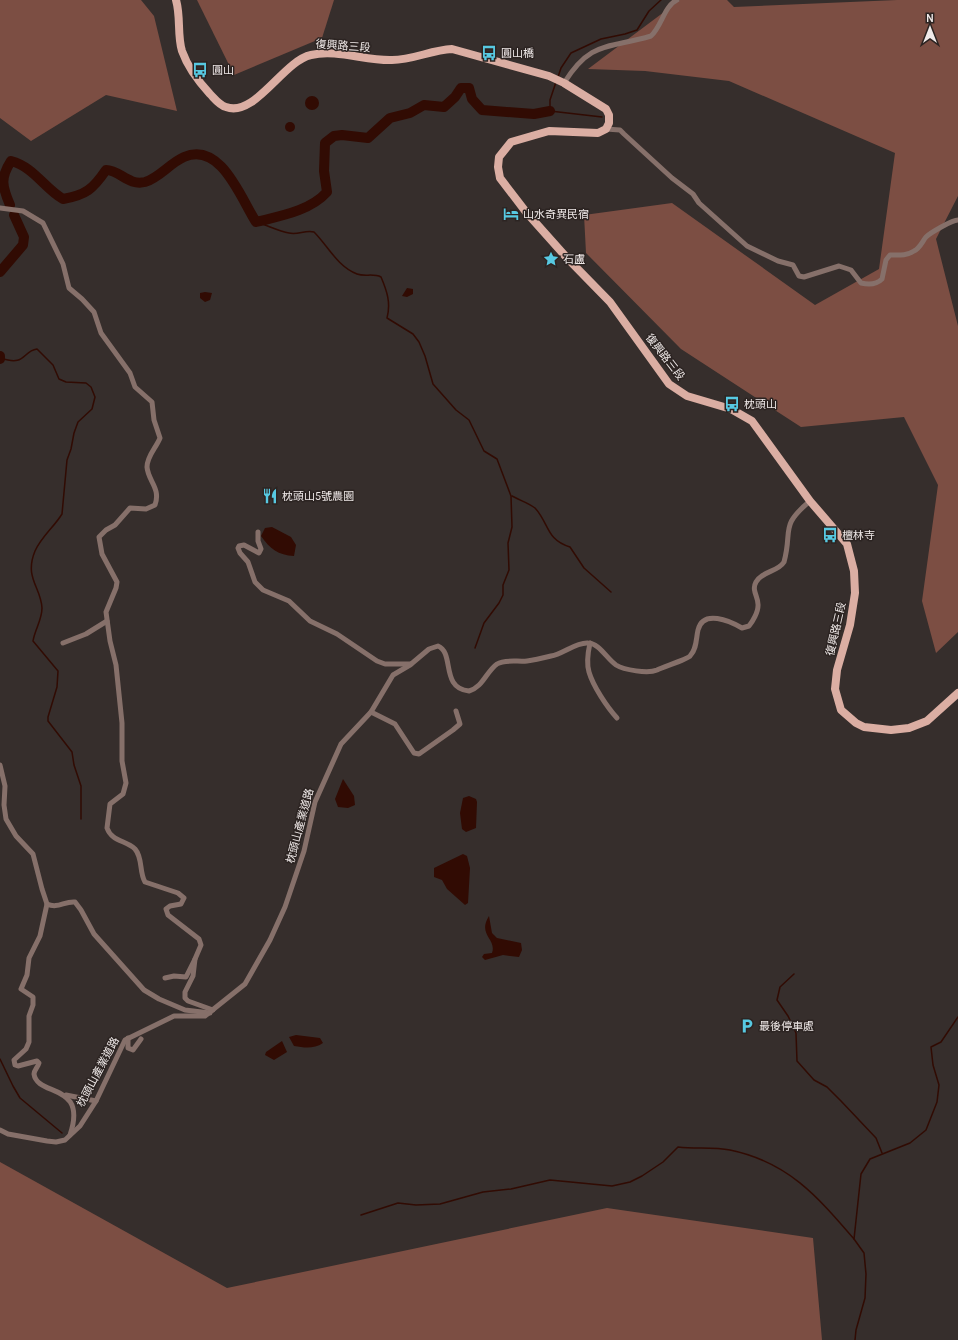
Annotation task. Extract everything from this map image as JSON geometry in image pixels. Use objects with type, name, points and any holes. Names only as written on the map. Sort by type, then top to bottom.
[{"type":"main road","name":"復興路三段","points":[[176,0],[180,13],[182,50],[188,65],[198,81],[220,104],[227,108],[244,106],[256,99],[300,59],[311,55],[328,54],[393,60],[438,50],[452,49],[549,76],[562,82]]},
{"type":"main road","points":[[562,82],[606,108],[610,114],[609,123],[606,129]]},
{"type":"main road","name":"復興路三段","points":[[606,129],[598,132],[549,131],[511,142],[499,157],[498,167],[500,178],[526,212],[567,258],[610,302],[669,384],[687,396],[731,409],[752,421],[810,501],[847,544],[854,571],[855,593],[850,625],[837,670],[835,689],[841,710],[856,723],[864,727],[891,730],[909,728],[927,721],[958,693]]},
{"type":"street","points":[[562,82],[596,49],[651,36],[656,31],[670,5],[677,0]]},
{"type":"street","points":[[606,129],[620,130],[672,178],[693,194],[699,203],[747,246],[778,261],[793,265],[799,276],[804,277],[839,266],[850,270],[861,283],[872,284],[879,282],[882,279],[886,260],[890,255],[904,255],[916,251],[927,236],[938,230],[947,222],[958,220]]},
{"type":"street","points":[[0,208],[23,211],[44,223],[63,264],[69,288],[94,312],[101,333],[130,374],[138,392],[150,399],[153,406],[154,420],[160,438],[149,458],[147,466],[155,485],[157,497],[155,505],[146,509],[130,508],[115,525],[102,533],[99,537],[100,549],[115,576],[117,585],[108,606],[107,621],[116,665],[122,723],[122,761],[126,783],[123,794],[110,804],[107,828],[112,837],[130,845],[138,853],[141,873],[146,882],[178,893],[184,898],[183,902],[168,907],[166,912],[199,939],[201,945],[186,978],[174,976],[164,978]]},
{"type":"street","points":[[617,718],[606,705],[589,672],[588,656],[590,643],[596,646],[616,664],[641,671],[652,672],[691,656],[694,649],[698,628],[701,623],[707,620],[723,619],[742,628],[750,626],[758,605],[754,590],[756,582],[764,575],[782,566],[786,555],[788,526],[791,519],[810,501]]},
{"type":"street","points":[[258,532],[258,541],[261,549],[259,553],[241,545],[238,550],[248,562],[259,586],[268,593],[289,601],[310,621],[337,634],[377,661],[385,664],[411,664]]},
{"type":"street","points":[[63,643],[86,634],[107,621]]},
{"type":"street","name":"枕頭山產業道路","points":[[70,1136],[80,1126],[96,1101],[122,1043],[128,1038],[153,1028],[174,1016],[200,1017],[211,1012],[240,989],[250,978],[279,920],[295,880],[315,802],[334,757],[341,744],[371,712],[393,675],[411,664],[429,649],[438,646],[445,651],[453,682],[459,688],[469,690],[479,686],[496,665],[501,662],[528,661],[553,656],[581,644],[590,643]]},
{"type":"street","points":[[371,712],[395,724],[414,753],[419,754],[460,724],[456,711]]},
{"type":"street","points":[[0,765],[5,786],[4,805],[6,819],[16,836],[33,854],[47,904],[40,936],[29,958],[27,974],[21,989],[33,997],[34,1000],[29,1016],[29,1042],[26,1049],[14,1060],[15,1065],[18,1066],[37,1061],[39,1063],[35,1071],[36,1079],[41,1084],[66,1095],[96,1101]]},
{"type":"street","points":[[47,904],[57,906],[66,902],[75,902],[94,934],[144,990],[159,999],[185,1010],[211,1012]]},
{"type":"street","points":[[195,959],[193,976],[185,992],[185,998],[188,1001],[211,1012]]},
{"type":"street","points":[[128,1038],[128,1048],[133,1050],[141,1040]]},
{"type":"street","points":[[0,1130],[8,1134],[52,1142],[65,1140],[70,1136],[73,1126],[74,1113],[70,1101],[66,1095]]},
{"type":"shaded area","points":[[0,0],[141,0],[154,16],[177,111],[106,95],[31,141],[0,118]]},
{"type":"shaded area","points":[[197,0],[334,0],[322,38],[234,75]]},
{"type":"shaded area","points":[[680,0],[727,0],[734,7],[897,0],[958,0],[958,196],[936,239],[958,326],[958,632],[936,653],[922,601],[938,485],[904,417],[801,427],[681,349],[586,253],[584,215],[672,203],[815,305],[879,269],[895,153],[729,81],[645,71],[588,69]]},
{"type":"shaded area","points":[[312,96],[317,98],[319,103],[317,108],[312,110],[307,108],[305,103],[307,98]]},
{"type":"shaded area","points":[[288,122],[292,122],[294,123],[294,131],[288,132],[285,129],[285,125]]},
{"type":"shaded area","points":[[407,288],[413,289],[413,294],[407,297],[402,296]]},
{"type":"shaded area","points":[[200,293],[212,293],[210,300],[205,302],[200,298]]},
{"type":"shaded area","points":[[272,527],[291,537],[296,545],[294,556],[279,553],[264,541],[261,536],[265,528]]},
{"type":"shaded area","points":[[343,779],[354,796],[355,805],[348,808],[338,807],[335,799]]},
{"type":"shaded area","points":[[469,796],[476,799],[477,802],[476,828],[466,832],[462,829],[460,813],[463,798]]},
{"type":"shaded area","points":[[463,854],[467,856],[470,868],[468,903],[465,905],[447,889],[442,880],[434,877],[434,868]]},
{"type":"shaded area","points":[[489,916],[492,933],[497,938],[521,943],[522,950],[519,957],[503,955],[485,960],[482,957],[484,954],[492,953],[493,948],[485,928]]},
{"type":"shaded area","points":[[296,1035],[320,1038],[323,1043],[309,1048],[294,1046],[289,1037]]},
{"type":"shaded area","points":[[282,1041],[287,1052],[274,1060],[265,1055],[266,1052]]},
{"type":"shaded area","points":[[0,1162],[227,1288],[607,1208],[813,1238],[822,1340],[0,1340]]},
{"type":"waterway","points":[[558,77],[561,68],[571,53],[601,39],[637,30],[649,11],[661,0]]},
{"type":"waterway","points":[[556,82],[550,100],[550,111],[602,117]]},
{"type":"waterway","points":[[10,205],[3,182],[5,172],[11,161],[33,173],[63,199],[78,195],[88,190],[97,182],[106,170],[116,172],[134,182],[145,182],[184,157],[197,154],[209,157],[219,164],[236,187],[256,222],[294,212],[312,204],[327,192],[324,171],[325,143],[334,136],[342,135],[368,138],[390,118],[410,113],[424,105],[444,107],[455,97],[461,88],[469,88],[472,99],[482,110],[534,114],[550,111]]},
{"type":"waterway","points":[[0,272],[23,245],[24,237],[14,215]]},
{"type":"waterway","points":[[256,222],[289,233],[314,232],[344,266],[360,275],[375,275],[381,277],[388,297],[389,307],[387,318],[413,334],[419,342],[425,356],[433,384],[456,410],[469,420],[484,451],[497,459],[511,496],[512,527],[508,543],[509,570],[503,585],[503,595],[484,623],[475,648]]},
{"type":"waterway","points":[[1,358],[15,361],[23,358],[32,350],[37,349],[53,365],[59,379],[66,382],[86,383],[91,387],[95,397],[92,409],[78,422],[74,433],[67,460],[62,514],[35,551],[31,568],[42,608],[41,617],[33,641],[58,671],[57,687],[48,721],[72,752],[74,765],[81,786],[81,819]]},
{"type":"waterway","points":[[512,496],[535,508],[552,536],[562,544],[570,547],[584,568],[611,592]]},
{"type":"waterway","points":[[794,974],[780,987],[777,1000],[788,1016],[796,1033],[797,1061],[814,1080],[827,1087],[876,1138],[882,1153]]},
{"type":"waterway","points":[[855,1340],[856,1330],[865,1298],[866,1274],[864,1253],[854,1239],[861,1174],[870,1159],[910,1143],[926,1130],[937,1102],[939,1085],[933,1065],[931,1047],[941,1042],[958,1017]]},
{"type":"waterway","points":[[0,1059],[20,1098],[62,1133]]},
{"type":"waterway","points":[[361,1215],[398,1203],[416,1205],[440,1204],[483,1192],[511,1189],[550,1180],[612,1186],[630,1182],[642,1176],[663,1162],[678,1147],[730,1150],[769,1163],[785,1172],[814,1195],[854,1239]]},
{"type":"place","name":"圓山橋","points":[[489,53]]},
{"type":"place","name":"圓山","points":[[200,70]]},
{"type":"place","name":"山水奇異民宿","points":[[511,214]]},
{"type":"place","name":"石盧","points":[[551,259]]},
{"type":"place","name":"枕頭山","points":[[732,404]]},
{"type":"place","name":"枕頭山5號農園","points":[[270,496]]},
{"type":"place","name":"檀林寺","points":[[830,535]]},
{"type":"place","name":"最後停車處","points":[[747,1026]]}]
